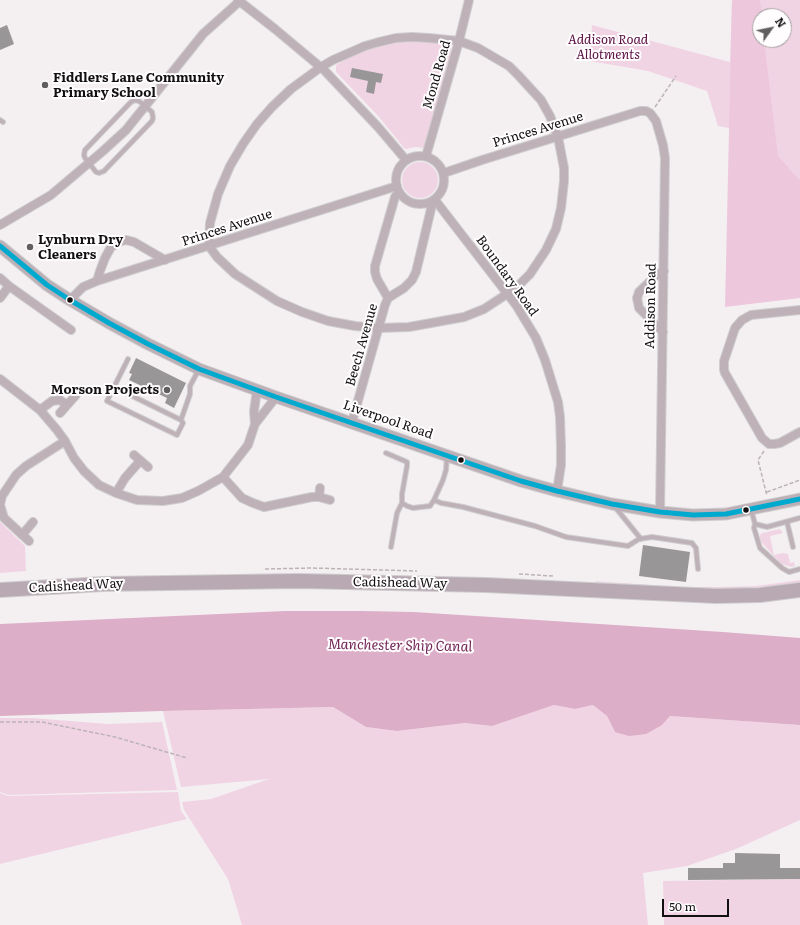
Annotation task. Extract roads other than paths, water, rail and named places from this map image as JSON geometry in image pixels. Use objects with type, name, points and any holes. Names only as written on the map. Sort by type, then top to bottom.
[{"type":"highway","name":"Cadishead Way","points":[[0,590],[103,584],[298,581],[486,585],[716,596],[760,595],[800,590]]},
{"type":"main road","name":"Liverpool Road","points":[[0,246],[47,285],[70,300],[148,344],[199,369],[521,481],[612,504],[660,512],[693,515],[726,514],[800,499]]},
{"type":"street","points":[[0,225],[51,195],[126,130],[203,34],[239,0],[321,67],[378,127],[406,160]]},
{"type":"street","name":"Mond Road","points":[[426,156],[459,41],[469,0]]},
{"type":"street","points":[[412,37],[459,41],[478,48],[509,66],[541,100],[550,116],[558,137],[563,162],[564,181],[561,208],[556,229],[546,250],[530,274],[518,285],[484,309],[464,317],[409,327],[379,328],[355,326],[328,321],[277,302],[235,274],[217,257],[209,246],[210,222],[218,194],[230,166],[257,124],[291,89],[333,60],[365,46],[379,42],[396,38],[412,37]]},
{"type":"street","name":"Princes Avenue","points":[[444,173],[640,111],[650,113]]},
{"type":"street","name":"Addison Road","points":[[650,113],[656,121],[660,131],[665,158],[660,512]]},
{"type":"street","points":[[416,156],[426,156],[434,160],[440,166],[444,173],[445,183],[442,192],[433,201],[422,205],[413,204],[405,199],[398,189],[396,176],[399,167],[406,160],[416,156]]},
{"type":"street","name":"Princes Avenue","points":[[70,300],[83,287],[97,281],[398,189]]},
{"type":"street","name":"Beech Avenue","points":[[388,298],[377,279],[375,266],[398,189]]},
{"type":"street","name":"Boundary Road","points":[[433,201],[516,305],[536,338],[545,360],[558,402],[560,417],[561,465],[557,491]]},
{"type":"street","name":"Beech Avenue","points":[[352,422],[385,305],[388,298],[404,288],[412,280],[416,272],[433,201]]},
{"type":"street","points":[[97,281],[105,258],[111,247],[121,241],[126,240],[134,242],[165,260]]},
{"type":"street","points":[[662,332],[639,308],[637,298],[639,292],[658,274],[664,271]]},
{"type":"street","points":[[0,278],[71,330]]},
{"type":"street","points":[[0,298],[9,286]]},
{"type":"street","points":[[800,310],[751,315],[742,320],[735,328],[724,361],[725,373],[762,438],[769,444],[780,443],[800,432]]},
{"type":"street","points":[[0,379],[40,410],[65,441],[74,458],[84,471],[99,485],[137,500],[164,501],[182,498],[223,477],[248,445],[255,424],[276,397]]},
{"type":"street","points":[[255,424],[254,411],[257,390]]},
{"type":"street","points":[[60,413],[76,396]]},
{"type":"street","points":[[40,410],[52,401],[60,400],[67,405]]},
{"type":"street","points":[[29,541],[4,518],[0,507],[2,496],[16,475],[26,466],[65,441]]},
{"type":"street","points":[[134,455],[148,467]]},
{"type":"street","points":[[116,493],[125,478],[140,461]]},
{"type":"street","points":[[223,477],[242,498],[264,507],[312,497],[330,500]]},
{"type":"street","points":[[319,497],[320,488]]},
{"type":"street","points":[[22,535],[33,522]]},
{"type":"lane","points":[[134,100],[139,101],[145,106],[152,112],[152,121],[106,170],[96,172],[85,158],[85,150],[134,100]]},
{"type":"lane","points":[[128,359],[107,401],[178,435],[183,423],[181,420],[190,394],[190,386],[199,369]]},
{"type":"lane","points":[[114,387],[181,420]]},
{"type":"lane","points":[[386,453],[406,462],[408,466],[402,494],[402,503],[397,514],[391,547]]},
{"type":"lane","points":[[402,503],[413,508],[430,506],[434,500],[446,470],[447,456]]},
{"type":"lane","points":[[434,500],[535,526],[566,537],[628,546],[639,539],[652,537],[692,543],[696,548],[698,569]]},
{"type":"lane","points":[[612,504],[641,539]]},
{"type":"lane","points":[[751,509],[755,524],[754,528],[760,548],[782,568],[789,572],[800,569]]},
{"type":"lane","points":[[755,524],[767,527],[800,518]]},
{"type":"lane","points":[[787,522],[793,547]]},
{"type":"water","name":"Manchester Ship Canal","points":[[285,611],[414,612],[800,638],[800,725],[670,716],[662,725],[646,734],[629,736],[615,732],[607,716],[593,705],[575,709],[554,705],[492,726],[465,723],[397,731],[366,727],[333,707],[0,716],[0,624]]},
{"type":"place","name":"Fiddlers Lane Community Primary School","points":[[45,85]]},
{"type":"place","name":"Lynburn Dry Cleaners","points":[[30,247]]},
{"type":"place","name":"Morson Projects","points":[[167,390]]},
{"type":"park label","name":"Addison Road Allotments","points":[[608,48]]}]
